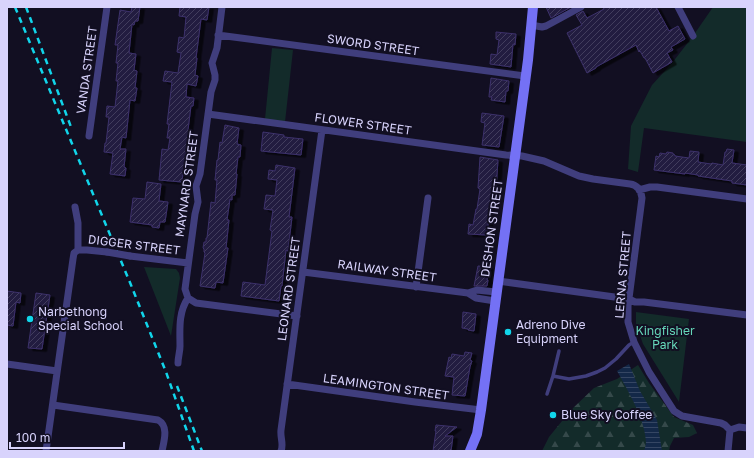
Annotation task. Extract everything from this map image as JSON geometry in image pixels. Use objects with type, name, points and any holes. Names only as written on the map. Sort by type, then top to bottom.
[{"type":"street","name":"VANDA STREET","points":[[89,136],[107,7]]},
{"type":"street","name":"MAYNARD STREET","points":[[178,363],[181,314],[184,304],[188,298],[185,289],[198,202],[196,186],[200,174],[210,92],[215,80],[212,63],[216,48],[222,7]]},
{"type":"street","name":"DESHON STREET","points":[[470,451],[477,434],[481,410],[515,156],[533,7]]},
{"type":"street","points":[[531,25],[544,26],[581,7]]},
{"type":"street","points":[[678,7],[693,36]]},
{"type":"street","name":"SWORD STREET","points":[[218,35],[525,76]]},
{"type":"street","name":"FLOWER STREET","points":[[208,114],[522,156],[544,161],[580,176],[633,185],[639,190]]},
{"type":"street","name":"LEONARD STREET","points":[[281,451],[282,445],[280,434],[322,130]]},
{"type":"street","points":[[639,190],[657,187],[747,199]]},
{"type":"street","name":"LERNA STREET","points":[[639,190],[642,198],[629,299],[628,322],[634,342],[649,372],[674,411],[682,416],[721,423],[730,430]]},
{"type":"street","points":[[416,287],[428,198]]},
{"type":"street","points":[[46,451],[74,256],[75,252],[78,250],[78,223],[75,207]]},
{"type":"street","name":"DIGGER STREET","points":[[78,250],[107,252],[188,263]]},
{"type":"street","name":"RAILWAY STREET","points":[[303,272],[468,293],[477,290],[496,297]]},
{"type":"street","points":[[498,281],[629,299],[635,302],[747,315]]},
{"type":"street","points":[[188,298],[193,302],[201,304],[297,316]]},
{"type":"street","points":[[7,364],[57,371]]},
{"type":"street","name":"LEAMINGTON STREET","points":[[287,384],[481,410]]},
{"type":"street","points":[[53,405],[156,419],[164,424],[165,433],[162,451]]},
{"type":"street","points":[[728,451],[730,430],[739,427],[747,428]]},
{"type":"lane","points":[[553,376],[569,379],[586,376],[597,372],[605,368],[634,342]]},
{"type":"lane","points":[[546,394],[553,376],[559,352]]},
{"type":"green space","points":[[713,7],[747,7],[747,142],[644,128],[638,172],[628,169],[631,126],[652,85],[672,63]]},
{"type":"green space","points":[[272,48],[293,50],[285,122],[265,119]]},
{"type":"green space","points":[[144,267],[176,269],[179,273],[180,278],[171,336]]},
{"type":"green space","name":"Kingfisher Park","points":[[636,312],[689,319],[679,402],[643,344],[636,324]]},
{"type":"green space","points":[[638,365],[649,383],[674,417],[693,425],[697,433],[689,437],[674,438],[669,451],[542,451],[549,437],[571,410],[594,388],[617,379]]},
{"type":"water","points":[[629,364],[640,391],[657,420],[662,451],[644,451],[646,442],[643,424],[617,371]]},
{"type":"building","points":[[132,7],[140,7],[138,21],[135,21],[134,25],[132,24],[129,53],[136,54],[134,70],[137,71],[135,88],[137,88],[135,101],[130,100],[126,138],[122,137],[120,149],[126,149],[124,167],[126,168],[125,176],[110,174],[113,153],[104,152],[109,117],[106,117],[107,106],[115,107],[118,81],[116,81],[118,63],[116,63],[118,45],[115,45],[120,10],[131,12]]},
{"type":"building","points":[[180,7],[209,7],[207,20],[201,19],[196,58],[195,75],[198,76],[196,86],[187,84],[186,97],[194,98],[193,106],[191,106],[188,130],[190,131],[189,140],[182,182],[159,180],[162,149],[168,150],[170,138],[167,138],[169,124],[167,124],[172,82],[163,81],[165,71],[178,73],[181,53],[177,52],[179,37],[184,38],[186,17],[179,16]]},
{"type":"building","points":[[546,7],[571,7],[551,18]]},
{"type":"building","points":[[603,7],[656,7],[669,31],[678,26],[685,39],[671,47],[673,50],[667,53],[672,62],[653,73],[636,45],[587,73],[567,33],[582,25],[576,15],[583,11],[587,18],[604,9]]},
{"type":"building","points":[[496,32],[516,34],[515,45],[513,44],[511,67],[490,64],[491,54],[497,55],[499,40],[496,39]]},
{"type":"building","points":[[491,78],[509,81],[505,102],[491,100],[492,97],[489,97]]},
{"type":"building","points":[[482,113],[504,116],[499,147],[482,145],[485,123],[481,122]]},
{"type":"building","points":[[225,125],[239,128],[237,144],[241,145],[240,157],[238,157],[235,195],[232,195],[232,200],[230,199],[227,220],[229,220],[226,248],[228,248],[223,283],[216,282],[214,288],[200,286],[205,253],[203,248],[204,242],[206,242],[207,238],[211,202],[215,203],[217,160]]},
{"type":"building","points":[[263,132],[284,135],[284,137],[303,139],[301,155],[261,151]]},
{"type":"building","points":[[727,149],[734,150],[732,163],[747,165],[747,185],[698,175],[654,170],[656,156],[659,157],[660,153],[673,153],[675,156],[689,158],[690,151],[699,152],[698,162],[723,165],[725,152]]},
{"type":"building","points":[[480,157],[498,160],[496,190],[494,190],[487,235],[468,234],[469,224],[473,225],[477,209],[480,189],[478,188]]},
{"type":"building","points":[[276,165],[295,168],[289,217],[292,217],[288,251],[286,250],[279,301],[241,296],[243,282],[265,285],[272,231],[270,230],[273,210],[264,209],[266,195],[275,196],[277,180],[268,179],[269,170],[275,171]]},
{"type":"building","points":[[147,182],[161,184],[159,201],[168,202],[165,222],[160,222],[159,228],[152,227],[152,225],[130,222],[133,198],[145,199]]},
{"type":"building","points":[[478,266],[489,267],[487,286],[474,286]]},
{"type":"building","points":[[7,291],[21,293],[20,303],[16,302],[13,326],[7,325]]},
{"type":"building","points":[[36,293],[50,295],[42,349],[28,348]]},
{"type":"building","points":[[463,312],[476,314],[474,331],[462,328]]},
{"type":"building","points":[[465,352],[472,353],[470,360],[472,361],[465,396],[452,395],[454,377],[445,376],[449,357],[451,358],[452,354],[464,356]]},
{"type":"building","points":[[436,425],[457,427],[445,436],[453,436],[451,451],[433,451]]},
{"type":"railway","points":[[15,7],[131,285],[166,372],[194,451]]},
{"type":"railway","points":[[26,7],[71,127]]},
{"type":"railway","points":[[177,386],[202,451]]},
{"type":"place","name":"Narbethong Special School","points":[[30,319]]},
{"type":"place","name":"Adreno Dive Equipment","points":[[508,332]]},
{"type":"place","name":"Blue Sky Coffee","points":[[553,415]]}]
